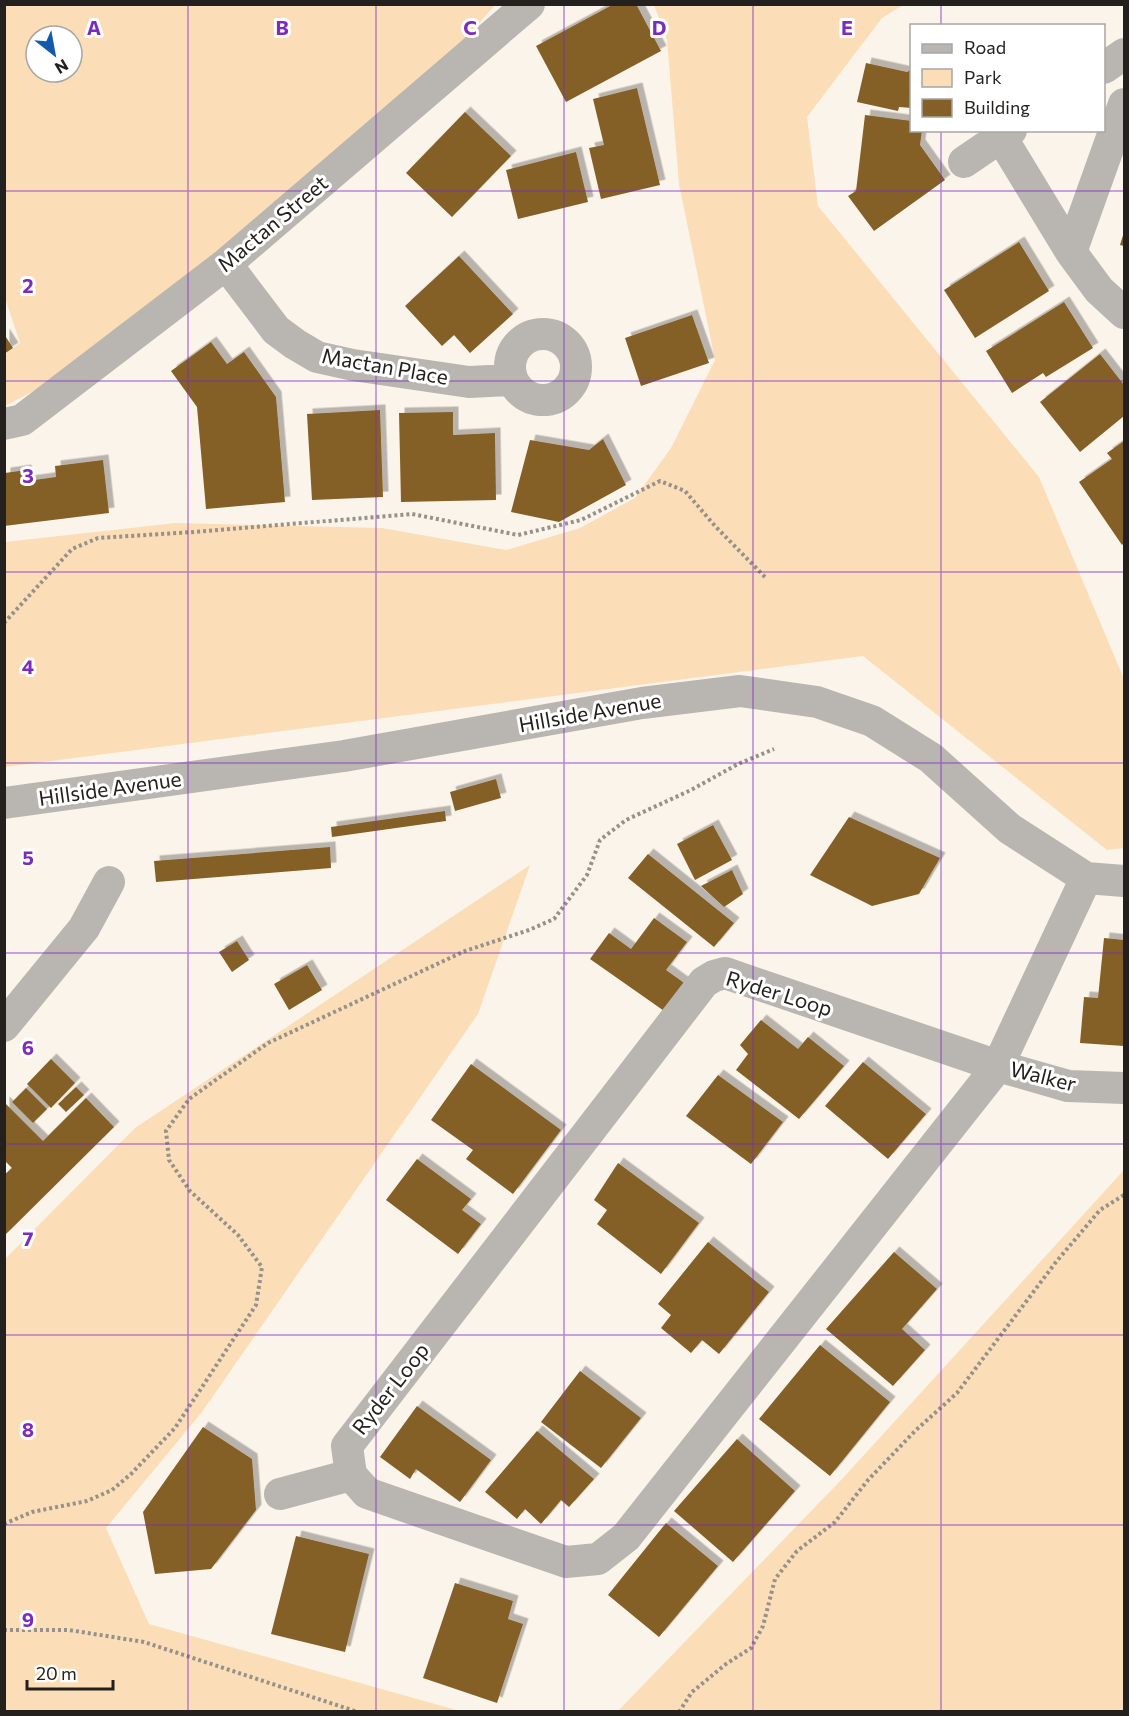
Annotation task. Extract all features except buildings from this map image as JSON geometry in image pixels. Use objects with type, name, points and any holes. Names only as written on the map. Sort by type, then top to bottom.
[{"type":"street","name":"Mactan Street","points":[[4,424],[22,420],[226,264],[529,4]]},
{"type":"street","points":[[1105,67],[1125,54]]},
{"type":"street","points":[[1071,252],[1125,104]]},
{"type":"street","points":[[964,162],[1006,134],[1071,252],[1099,290],[1125,313]]},
{"type":"street","name":"Mactan Place","points":[[226,264],[276,330],[316,357],[353,365],[469,382],[512,380]]},
{"type":"street","name":"Hillside Avenue","points":[[4,803],[344,756],[642,703],[740,691],[817,702],[872,721],[931,758],[1010,829],[1086,878],[1125,881]]},
{"type":"street","points":[[280,1494],[351,1475],[367,1493],[566,1562],[598,1559],[626,1537],[998,1066],[1086,878]]},
{"type":"street","points":[[4,1026],[84,928],[109,882]]},
{"type":"street","name":"Ryder Loop","points":[[351,1475],[347,1446],[704,982],[725,973],[998,1066]]},
{"type":"street","name":"Walker","points":[[998,1066],[1068,1086],[1125,1088]]},
{"type":"path","points":[[4,623],[72,549],[98,537],[194,532],[412,514],[518,535],[581,520],[660,481],[685,490],[715,526],[765,577]]},
{"type":"path","points":[[4,1524],[32,1512],[87,1501],[112,1490],[131,1474],[175,1428],[256,1305],[262,1267],[238,1235],[190,1191],[170,1160],[166,1131],[189,1098],[268,1043],[465,951],[529,930],[554,919],[587,875],[600,840],[626,820],[691,790],[738,764],[774,749]]},
{"type":"path","points":[[679,1712],[692,1692],[726,1664],[751,1648],[764,1626],[775,1579],[797,1551],[835,1522],[868,1480],[915,1431],[957,1393],[1056,1262],[1100,1210],[1125,1195]]},
{"type":"path","points":[[4,1630],[69,1630],[144,1642],[358,1712]]},
{"type":"green space","points":[[4,5],[495,5],[456,50],[248,231],[45,385],[5,406],[5,354],[20,343],[4,295]]},
{"type":"green space","points":[[654,5],[903,5],[882,18],[807,117],[818,206],[1039,477],[1124,679],[1124,848],[1107,850],[863,656],[5,767],[5,542],[176,523],[382,528],[506,550],[580,528],[635,498],[671,448],[715,360],[679,184],[667,40]]},
{"type":"green space","points":[[530,865],[478,1014],[202,1412],[106,1528],[149,1624],[460,1711],[5,1711],[5,1259],[135,1128]]},
{"type":"green space","points":[[1124,1170],[1124,1711],[618,1711],[843,1478]]}]
